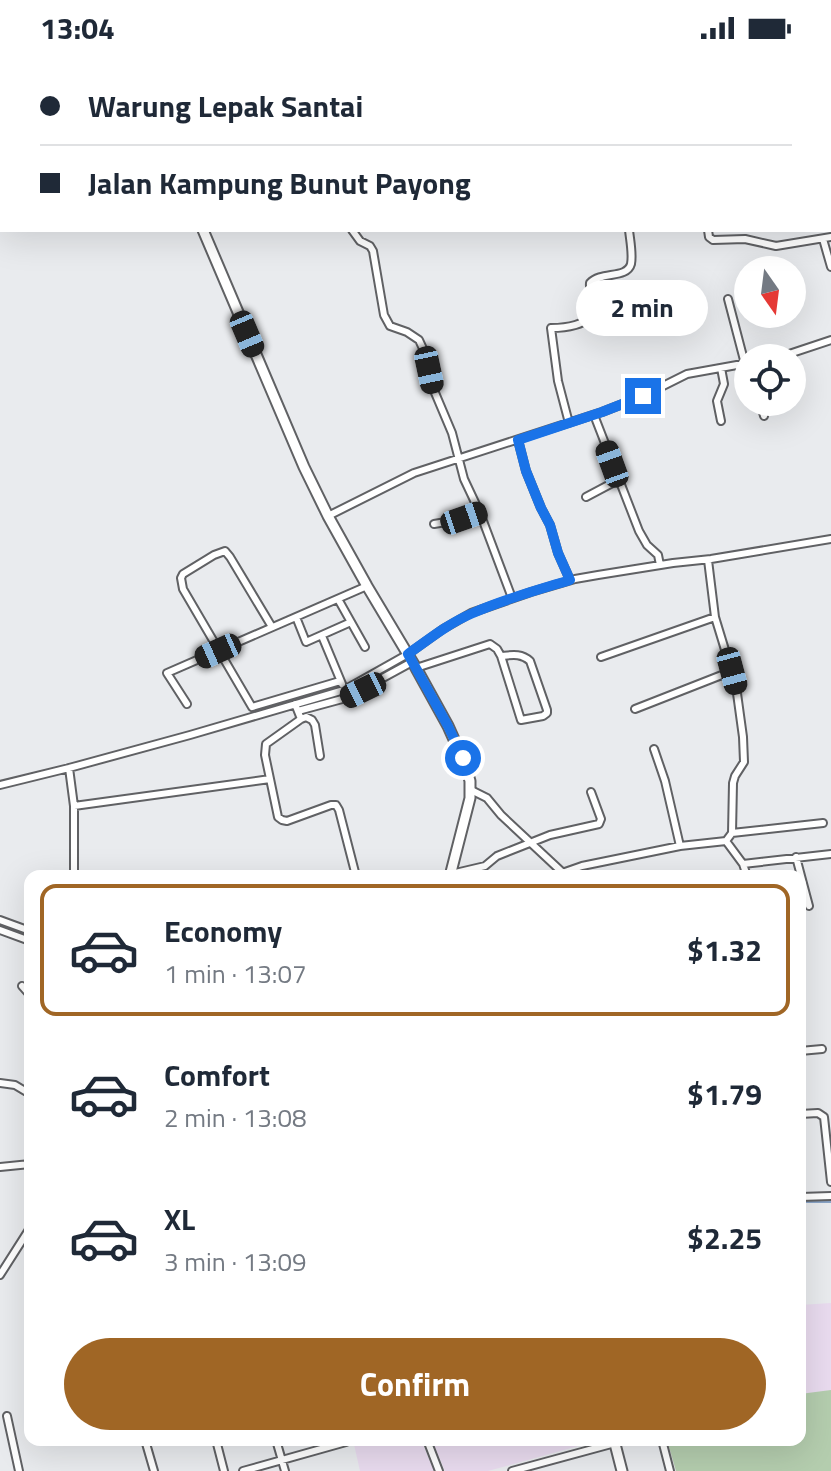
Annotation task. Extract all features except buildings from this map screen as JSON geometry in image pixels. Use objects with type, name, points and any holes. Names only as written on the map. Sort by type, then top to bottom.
[{"type":"main road","points":[[204,232],[287,431],[328,516],[448,726],[465,764],[470,798],[451,870]]},
{"type":"main road","points":[[616,1446],[622,1471]]},
{"type":"street","points":[[353,232],[373,251],[384,315],[390,326],[419,340],[425,353],[433,388],[452,433],[464,479],[512,598]]},
{"type":"street","points":[[569,423],[558,381],[551,328],[583,322],[593,310],[590,283],[595,278],[619,274],[629,268],[629,232]]},
{"type":"street","points":[[708,232],[713,240],[745,239],[776,246],[827,238],[831,267]]},
{"type":"street","points":[[728,299],[741,344]]},
{"type":"street","points":[[806,348],[831,340]]},
{"type":"street","points":[[328,516],[414,473],[594,415],[678,378],[734,365]]},
{"type":"street","points":[[721,368],[724,384],[717,401],[721,421]]},
{"type":"street","points":[[594,415],[639,531],[647,545],[658,555],[660,565]]},
{"type":"street","points":[[518,440],[526,471],[570,580]]},
{"type":"street","points":[[586,497],[618,480]]},
{"type":"street","points":[[434,524],[480,513]]},
{"type":"street","points":[[0,785],[243,718],[298,711],[346,698],[412,661],[443,629],[471,613],[570,580],[831,539]]},
{"type":"street","points":[[252,707],[183,589],[183,574],[225,551],[272,627]]},
{"type":"street","points":[[573,870],[680,846],[726,841],[732,833],[733,783],[744,762],[742,726],[736,686],[715,617],[708,560]]},
{"type":"street","points":[[187,704],[167,673],[367,586]]},
{"type":"street","points":[[338,599],[365,647]]},
{"type":"street","points":[[296,617],[306,642],[351,622]]},
{"type":"street","points":[[601,657],[715,617]]},
{"type":"street","points":[[322,636],[344,690]]},
{"type":"street","points":[[354,870],[336,805],[287,821],[278,817],[266,744],[298,711],[344,690],[412,661],[490,644],[501,656],[521,720],[547,713],[530,661],[514,654],[501,656]]},
{"type":"street","points":[[635,709],[732,671]]},
{"type":"street","points":[[243,718],[245,711],[252,707],[340,681]]},
{"type":"street","points":[[298,711],[315,725],[320,756]]},
{"type":"street","points":[[654,749],[680,846]]},
{"type":"street","points":[[69,768],[74,806],[74,870]]},
{"type":"street","points":[[74,806],[270,779]]},
{"type":"street","points":[[471,790],[487,798],[560,870]]},
{"type":"street","points":[[469,870],[485,866],[497,856],[550,835],[599,824],[601,819],[591,792]]},
{"type":"street","points":[[732,833],[823,823]]},
{"type":"street","points":[[726,841],[745,870]]},
{"type":"street","points":[[743,864],[831,854]]},
{"type":"street","points":[[796,857],[799,870]]},
{"type":"street","points":[[806,895],[809,906]]},
{"type":"street","points":[[0,920],[24,929]]},
{"type":"street","points":[[0,930],[24,939]]},
{"type":"street","points":[[806,1050],[822,1049]]},
{"type":"street","points":[[0,1083],[15,1085],[24,1090]]},
{"type":"street","points":[[806,1114],[818,1113],[824,1117],[831,1182]]},
{"type":"street","points":[[0,1167],[24,1165]]},
{"type":"street","points":[[806,1197],[831,1196]]},
{"type":"street","points":[[0,1275],[24,1237]]},
{"type":"street","points":[[7,1416],[19,1471]]},
{"type":"street","points":[[147,1446],[154,1471]]},
{"type":"street","points":[[218,1446],[224,1471]]},
{"type":"street","points":[[278,1446],[285,1471]]},
{"type":"street","points":[[243,1471],[332,1446]]},
{"type":"street","points":[[429,1446],[439,1471]]},
{"type":"street","points":[[512,1471],[598,1446]]},
{"type":"street","points":[[664,1446],[670,1471]]},
{"type":"shaded area","points":[[831,1303],[831,1471],[676,1471],[669,1446],[806,1446],[806,1305]]},
{"type":"shaded area","points":[[354,1446],[424,1446],[434,1471],[360,1471]]},
{"type":"shaded area","points":[[435,1446],[578,1446],[488,1471],[445,1471]]},
{"type":"green space","points":[[831,1390],[831,1471],[676,1471],[669,1446],[806,1446],[806,1393]]},
{"type":"waterway","points":[[806,1202],[831,1202]]},
{"type":"route","points":[[463,758],[408,654],[471,613],[570,580],[526,471],[518,440],[643,396]]}]
